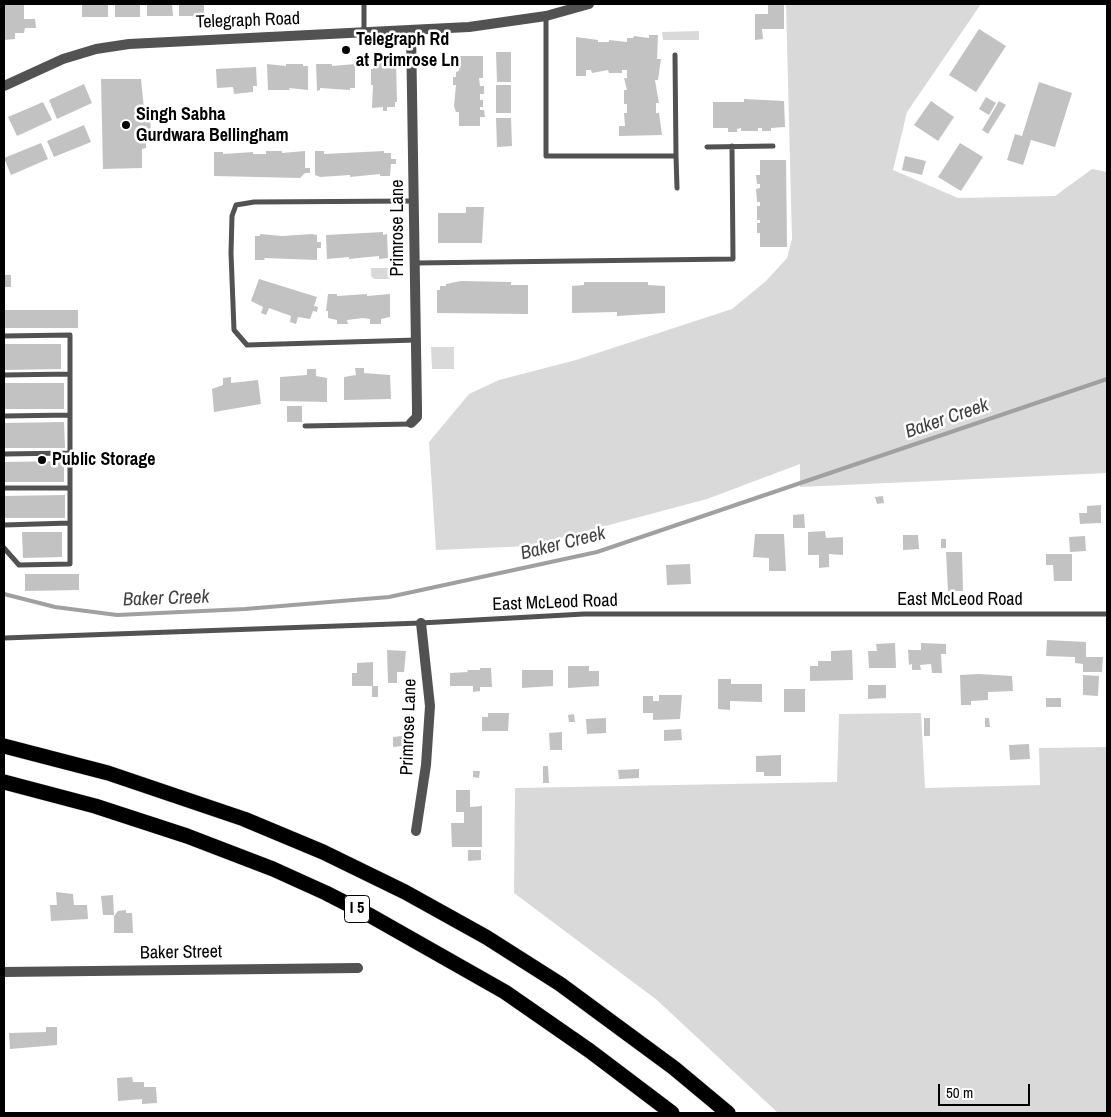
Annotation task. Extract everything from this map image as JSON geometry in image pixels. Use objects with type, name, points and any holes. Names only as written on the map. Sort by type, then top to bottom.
[{"type":"highway","name":"I 5","points":[[4,746],[108,773],[221,811],[323,852],[389,884],[478,932],[560,984],[674,1068],[728,1113]]},
{"type":"highway","name":"I 5","points":[[4,782],[95,806],[187,836],[273,869],[326,893],[371,916],[505,992],[590,1051],[672,1113]]},
{"type":"street","name":"Telegraph Road","points":[[4,86],[63,59],[96,49],[129,44],[411,30],[511,22],[546,16],[589,4]]},
{"type":"street","name":"Primrose Lane","points":[[411,30],[417,417],[411,423]]},
{"type":"street","name":"Primrose Lane","points":[[416,831],[426,765],[430,706],[421,623]]},
{"type":"street","name":"Baker Street","points":[[4,972],[358,968]]},
{"type":"lane","points":[[364,4],[364,32]]},
{"type":"lane","points":[[546,16],[546,156],[676,156]]},
{"type":"lane","points":[[675,55],[677,188]]},
{"type":"lane","points":[[415,263],[733,260],[732,146]]},
{"type":"lane","points":[[707,147],[773,146]]},
{"type":"lane","points":[[415,202],[254,202],[236,205],[232,216],[231,253],[234,330],[247,346],[416,340]]},
{"type":"lane","points":[[4,336],[70,336],[70,564],[20,564],[4,548]]},
{"type":"lane","points":[[4,375],[70,374]]},
{"type":"lane","points":[[4,416],[70,415]]},
{"type":"lane","points":[[305,426],[404,425],[411,423]]},
{"type":"lane","points":[[4,454],[70,454]]},
{"type":"lane","points":[[4,488],[70,488]]},
{"type":"lane","points":[[4,524],[70,523]]},
{"type":"lane","name":"East McLeod Road","points":[[4,638],[421,623],[584,614],[1107,614]]},
{"type":"shaded area","points":[[786,4],[981,4],[907,112],[893,170],[958,198],[1055,196],[1092,169],[1107,172],[1107,473],[800,487],[800,464],[707,499],[530,546],[436,550],[429,442],[469,394],[499,380],[576,360],[732,309],[766,281],[787,258],[792,239]]},
{"type":"shaded area","points":[[699,31],[699,40],[663,40],[662,32]]},
{"type":"shaded area","points":[[371,268],[389,268],[389,279],[374,279],[371,276]]},
{"type":"shaded area","points":[[431,347],[454,347],[454,369],[432,369]]},
{"type":"shaded area","points":[[921,713],[925,788],[1040,785],[1039,748],[1107,747],[1107,1113],[778,1113],[657,1000],[514,893],[515,788],[837,782],[839,714]]},
{"type":"building","points":[[4,4],[24,4],[24,19],[35,19],[36,28],[25,28],[24,33],[15,33],[15,39],[4,40]]},
{"type":"building","points":[[82,4],[108,4],[108,17],[82,17]]},
{"type":"building","points":[[115,4],[140,4],[140,17],[115,17]]},
{"type":"building","points":[[147,4],[172,4],[173,16],[147,16]]},
{"type":"building","points":[[179,4],[204,4],[204,16],[179,16]]},
{"type":"building","points":[[768,4],[784,4],[784,29],[762,29],[763,39],[755,40],[755,14],[768,14]]},
{"type":"building","points":[[979,29],[1006,46],[976,92],[949,75]]},
{"type":"building","points":[[649,35],[658,35],[657,59],[661,59],[658,80],[655,80],[659,103],[656,103],[656,113],[659,113],[662,135],[619,136],[619,126],[625,126],[624,113],[627,113],[627,104],[624,104],[624,90],[627,90],[624,78],[627,78],[627,70],[622,70],[622,73],[609,73],[608,70],[592,73],[591,70],[586,70],[586,76],[576,76],[576,37],[598,40],[598,42],[609,42],[609,40],[627,42],[627,38],[633,38],[634,36],[649,38]]},
{"type":"building","points":[[496,52],[511,52],[511,82],[497,82]]},
{"type":"building","points":[[456,56],[483,56],[483,78],[479,78],[480,86],[484,86],[484,94],[480,94],[480,100],[483,100],[483,107],[480,107],[480,110],[484,110],[485,117],[480,117],[480,126],[459,126],[459,112],[456,112],[454,106],[456,85],[453,85],[453,77],[456,77],[456,72],[459,71],[459,64],[454,63]]},
{"type":"building","points":[[373,61],[396,61],[397,102],[395,102],[395,107],[387,107],[387,111],[383,111],[383,107],[372,108],[373,85],[371,85],[371,69],[373,69]]},
{"type":"building","points":[[267,64],[286,66],[286,64],[303,64],[303,66],[308,66],[308,90],[289,88],[290,90],[268,90]]},
{"type":"building","points":[[316,64],[332,64],[332,66],[355,64],[355,88],[350,88],[350,90],[320,88],[317,91]]},
{"type":"building","points":[[256,67],[257,86],[253,86],[253,92],[234,94],[233,87],[217,88],[216,69]]},
{"type":"building","name":"Singh Sabha Gurdwara Bellingham","points":[[101,79],[141,79],[145,119],[150,119],[151,130],[146,131],[146,148],[142,149],[142,168],[103,169]]},
{"type":"building","points":[[1039,82],[1072,93],[1055,147],[1031,140],[1023,165],[1007,160],[1015,134],[1022,136]]},
{"type":"building","points":[[84,84],[92,103],[57,119],[49,100]]},
{"type":"building","points":[[496,85],[511,85],[511,113],[496,113]]},
{"type":"building","points":[[986,97],[996,103],[989,115],[979,109]]},
{"type":"building","points":[[744,99],[784,101],[785,127],[771,128],[771,131],[762,131],[762,128],[758,128],[758,131],[741,131],[741,128],[737,129],[737,132],[728,132],[728,128],[713,128],[713,102],[744,102]]},
{"type":"building","points":[[931,101],[954,117],[938,141],[914,125]]},
{"type":"building","points":[[999,101],[1006,105],[988,134],[982,130]]},
{"type":"building","points":[[43,102],[52,120],[17,136],[8,117]]},
{"type":"building","points":[[496,118],[511,118],[512,146],[497,147]]},
{"type":"building","points":[[84,125],[91,142],[54,157],[47,141]]},
{"type":"building","points":[[41,143],[48,159],[11,175],[4,158]]},
{"type":"building","points":[[960,143],[983,157],[961,191],[938,177]]},
{"type":"building","points":[[266,151],[282,151],[282,153],[305,151],[305,168],[310,168],[310,173],[305,173],[300,178],[214,176],[214,152],[223,152],[223,154],[253,152],[253,154],[266,154]]},
{"type":"building","points":[[315,151],[324,151],[324,154],[384,151],[384,153],[391,153],[391,159],[396,159],[396,164],[391,164],[390,176],[380,176],[380,174],[320,177],[315,175]]},
{"type":"building","points":[[905,156],[926,161],[922,175],[902,170]]},
{"type":"building","points":[[760,160],[786,160],[787,247],[760,247],[760,233],[757,233],[757,223],[760,223],[760,220],[757,220],[757,206],[760,206],[760,202],[757,202],[756,189],[760,188],[760,184],[757,184],[756,175],[760,175]]},
{"type":"building","points":[[466,207],[484,207],[482,243],[438,243],[438,213],[466,213]]},
{"type":"building","points":[[383,232],[383,235],[387,234],[388,258],[379,259],[379,256],[327,259],[326,235]]},
{"type":"building","points":[[260,234],[282,236],[317,235],[317,242],[321,242],[321,248],[317,248],[317,260],[264,258],[265,260],[255,260],[255,236],[260,236]]},
{"type":"building","points":[[4,275],[11,275],[11,287],[4,287]]},
{"type":"building","points":[[259,279],[317,297],[314,306],[318,307],[317,312],[313,311],[310,319],[298,317],[296,324],[290,322],[291,316],[269,308],[266,315],[261,313],[263,307],[251,301]]},
{"type":"building","points":[[461,281],[511,282],[511,285],[528,285],[528,314],[437,313],[437,290],[440,290],[440,286]]},
{"type":"building","points":[[584,282],[648,282],[648,285],[665,286],[665,313],[617,316],[617,312],[572,313],[572,286],[584,285]]},
{"type":"building","points":[[328,294],[337,294],[337,296],[367,294],[367,296],[390,294],[390,317],[381,319],[381,324],[370,324],[370,319],[363,318],[347,320],[348,324],[337,324],[337,320],[328,318],[328,311],[326,311]]},
{"type":"building","points":[[4,310],[78,310],[78,328],[4,328]]},
{"type":"building","points":[[4,344],[61,344],[61,369],[4,370]]},
{"type":"building","points":[[355,368],[364,368],[364,373],[390,375],[391,399],[344,400],[344,377],[356,375]]},
{"type":"building","points":[[307,369],[316,369],[316,376],[327,378],[327,402],[280,401],[280,377],[307,375]]},
{"type":"building","points":[[231,377],[231,383],[258,380],[261,404],[214,412],[212,389],[223,385],[223,378]]},
{"type":"building","points":[[4,383],[64,383],[64,409],[4,409]]},
{"type":"building","points":[[287,406],[302,406],[302,422],[287,422]]},
{"type":"building","points":[[64,422],[65,448],[4,448],[4,423]]},
{"type":"building","points":[[64,461],[64,482],[4,482],[4,462]]},
{"type":"building","points":[[65,495],[65,518],[4,518],[4,496]]},
{"type":"building","points":[[883,496],[884,503],[877,504],[875,497]]},
{"type":"building","points":[[1101,505],[1101,523],[1080,524],[1079,513],[1087,513],[1087,506]]},
{"type":"building","points":[[804,514],[805,528],[793,528],[793,515]]},
{"type":"building","points":[[825,531],[826,538],[843,537],[843,555],[829,554],[829,567],[819,568],[819,555],[808,555],[808,532]]},
{"type":"building","points":[[22,532],[62,532],[62,557],[23,558]]},
{"type":"building","points":[[755,534],[784,534],[786,571],[769,571],[769,558],[753,557]]},
{"type":"building","points":[[903,535],[918,535],[919,549],[903,550]]},
{"type":"building","points":[[1085,536],[1086,551],[1070,552],[1069,537]]},
{"type":"building","points":[[941,539],[946,539],[946,548],[941,548]]},
{"type":"building","points":[[946,552],[962,552],[963,591],[948,591]]},
{"type":"building","points":[[1046,554],[1072,554],[1072,581],[1054,581],[1053,565],[1046,565]]},
{"type":"building","points":[[690,564],[691,584],[667,585],[666,565]]},
{"type":"building","points":[[25,574],[79,574],[79,590],[25,591]]},
{"type":"building","points":[[1047,640],[1086,642],[1086,657],[1103,657],[1102,672],[1083,672],[1083,664],[1075,663],[1075,657],[1046,656]]},
{"type":"building","points":[[895,643],[896,668],[869,668],[868,651],[877,651],[876,644]]},
{"type":"building","points":[[921,643],[946,644],[946,654],[941,654],[942,673],[932,673],[931,664],[920,665],[921,670],[912,670],[912,664],[909,665],[908,650],[921,650]]},
{"type":"building","points":[[387,650],[406,651],[404,672],[397,672],[397,683],[388,683]]},
{"type":"building","points":[[852,650],[853,680],[810,681],[810,666],[818,666],[818,661],[831,661],[831,651]]},
{"type":"building","points":[[373,662],[373,686],[352,686],[352,673],[357,673],[357,663]]},
{"type":"building","points":[[568,666],[589,666],[589,671],[599,671],[599,686],[568,688]]},
{"type":"building","points":[[480,668],[491,668],[492,687],[480,687],[480,691],[473,692],[473,686],[450,686],[450,673],[480,670]]},
{"type":"building","points":[[522,670],[553,670],[553,686],[522,688]]},
{"type":"building","points":[[960,675],[1012,676],[1013,691],[988,692],[988,700],[971,701],[971,705],[961,705]]},
{"type":"building","points":[[1083,675],[1099,676],[1098,696],[1083,695]]},
{"type":"building","points":[[718,679],[731,679],[731,684],[762,684],[762,702],[730,701],[730,710],[718,709]]},
{"type":"building","points":[[868,685],[886,685],[886,698],[868,699]]},
{"type":"building","points":[[372,686],[378,686],[378,697],[372,697]]},
{"type":"building","points":[[784,689],[805,689],[805,712],[784,712]]},
{"type":"building","points":[[659,695],[682,695],[680,719],[653,720],[653,713],[643,713],[643,696],[653,696],[653,701],[659,701]]},
{"type":"building","points":[[1046,698],[1061,698],[1061,707],[1046,707]]},
{"type":"building","points":[[488,713],[509,713],[508,731],[482,731],[482,717],[488,717]]},
{"type":"building","points":[[574,714],[575,722],[569,722],[568,715]]},
{"type":"building","points":[[606,718],[606,733],[587,734],[586,719]]},
{"type":"building","points":[[924,718],[930,718],[930,736],[924,736]]},
{"type":"building","points":[[985,718],[989,718],[990,727],[985,727]]},
{"type":"building","points":[[681,729],[682,740],[664,741],[664,730]]},
{"type":"building","points":[[562,732],[562,750],[550,750],[549,733]]},
{"type":"building","points":[[402,736],[402,746],[393,747],[393,737]]},
{"type":"building","points":[[1029,744],[1030,759],[1010,760],[1009,745]]},
{"type":"building","points":[[781,755],[781,776],[764,776],[764,772],[756,772],[756,756]]},
{"type":"building","points":[[543,766],[548,766],[549,783],[543,783]]},
{"type":"building","points":[[639,769],[639,778],[619,779],[618,770]]},
{"type":"building","points":[[473,771],[480,771],[479,778],[473,777]]},
{"type":"building","points":[[456,790],[470,790],[470,807],[482,806],[482,847],[452,847],[451,823],[464,823],[464,812],[456,812]]},
{"type":"building","points":[[468,850],[481,850],[481,860],[468,861]]},
{"type":"building","points":[[56,892],[73,894],[74,905],[87,905],[88,919],[51,921],[50,905],[57,905]]},
{"type":"building","points":[[113,895],[114,915],[103,915],[101,896]]},
{"type":"building","points":[[126,910],[126,913],[132,913],[133,933],[114,933],[114,916],[118,911]]},
{"type":"building","points":[[46,1027],[57,1027],[57,1045],[10,1049],[9,1033],[46,1032]]},
{"type":"building","points":[[132,1077],[133,1082],[144,1082],[144,1087],[156,1087],[157,1103],[142,1104],[142,1099],[118,1101],[117,1078]]},
{"type":"waterway","name":"Baker Creek","points":[[4,594],[55,607],[117,615],[245,609],[389,597],[597,552],[1107,379]]},
{"type":"place","name":"Telegraph Rd at Primrose Ln","points":[[346,50]]},
{"type":"place","name":"Singh Sabha Gurdwara Bellingham","points":[[126,125]]},
{"type":"place","name":"Public Storage","points":[[42,460]]}]
